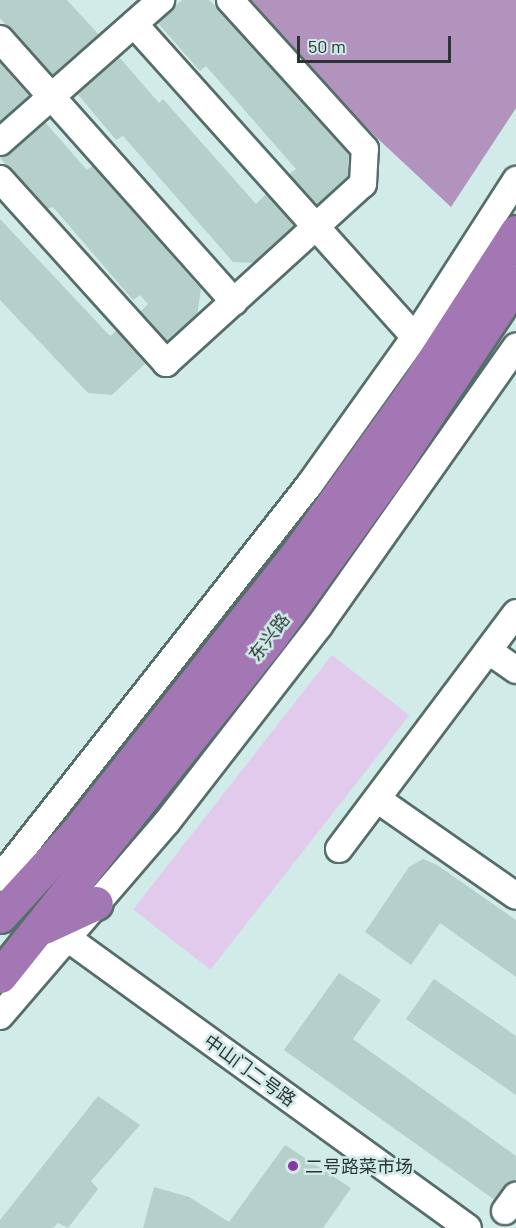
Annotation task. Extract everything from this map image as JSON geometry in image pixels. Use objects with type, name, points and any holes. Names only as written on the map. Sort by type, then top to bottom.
[{"type":"highway","name":"东兴路","points":[[0,976],[52,930],[174,735],[300,550],[415,389],[516,232]]},
{"type":"highway","name":"东兴路","points":[[0,916],[76,832],[272,635],[388,474],[516,281]]},
{"type":"highway","points":[[52,930],[96,903]]},
{"type":"street","points":[[0,142],[161,0]]},
{"type":"street","points":[[0,179],[166,363],[363,184],[365,149],[230,0]]},
{"type":"street","points":[[134,24],[415,337]]},
{"type":"street","points":[[0,39],[234,302]]},
{"type":"street","points":[[1,880],[310,484],[415,337],[516,180]]},
{"type":"street","points":[[96,903],[167,822],[319,626],[516,347]]},
{"type":"street","points":[[339,849],[516,614]]},
{"type":"street","points":[[489,651],[516,670]]},
{"type":"street","points":[[377,799],[516,896]]},
{"type":"street","points":[[0,1016],[52,930]]},
{"type":"street","name":"中山门二号路","points":[[52,930],[453,1225]]},
{"type":"shaded area","points":[[244,0],[516,0],[516,108],[451,207],[376,137]]},
{"type":"shaded area","points":[[332,655],[409,715],[210,970],[133,910]]},
{"type":"building","points":[[0,0],[67,0],[101,37],[54,79],[0,18]]},
{"type":"building","points":[[182,0],[209,0],[239,32],[243,28],[354,153],[360,173],[317,211],[287,176],[296,169],[206,66],[200,71],[157,22]]},
{"type":"building","points":[[113,50],[159,103],[163,99],[256,204],[270,190],[300,226],[257,263],[233,262],[123,136],[116,140],[71,86]]},
{"type":"building","points":[[0,63],[32,99],[0,128]]},
{"type":"building","points":[[44,121],[87,170],[93,166],[201,289],[197,316],[162,345],[135,317],[148,304],[140,295],[133,300],[53,207],[47,209],[0,158]]},
{"type":"building","points":[[0,219],[110,336],[121,327],[150,359],[112,395],[88,393],[0,300]]},
{"type":"building","points":[[423,859],[437,865],[516,920],[516,977],[440,923],[411,965],[365,932],[409,867]]},
{"type":"building","points":[[339,973],[381,1000],[353,1039],[516,1156],[516,1178],[499,1203],[284,1050]]},
{"type":"building","points":[[434,979],[516,1036],[516,1095],[406,1019]]},
{"type":"building","points":[[98,1096],[140,1125],[91,1181],[98,1189],[68,1228],[58,1223],[53,1228],[0,1228],[0,1220]]},
{"type":"building","name":"二号路菜市场","points":[[285,1145],[351,1188],[323,1228],[143,1228],[154,1187],[189,1197],[229,1222]]},
{"type":"place","name":"二号路菜市场","points":[[293,1166]]}]
